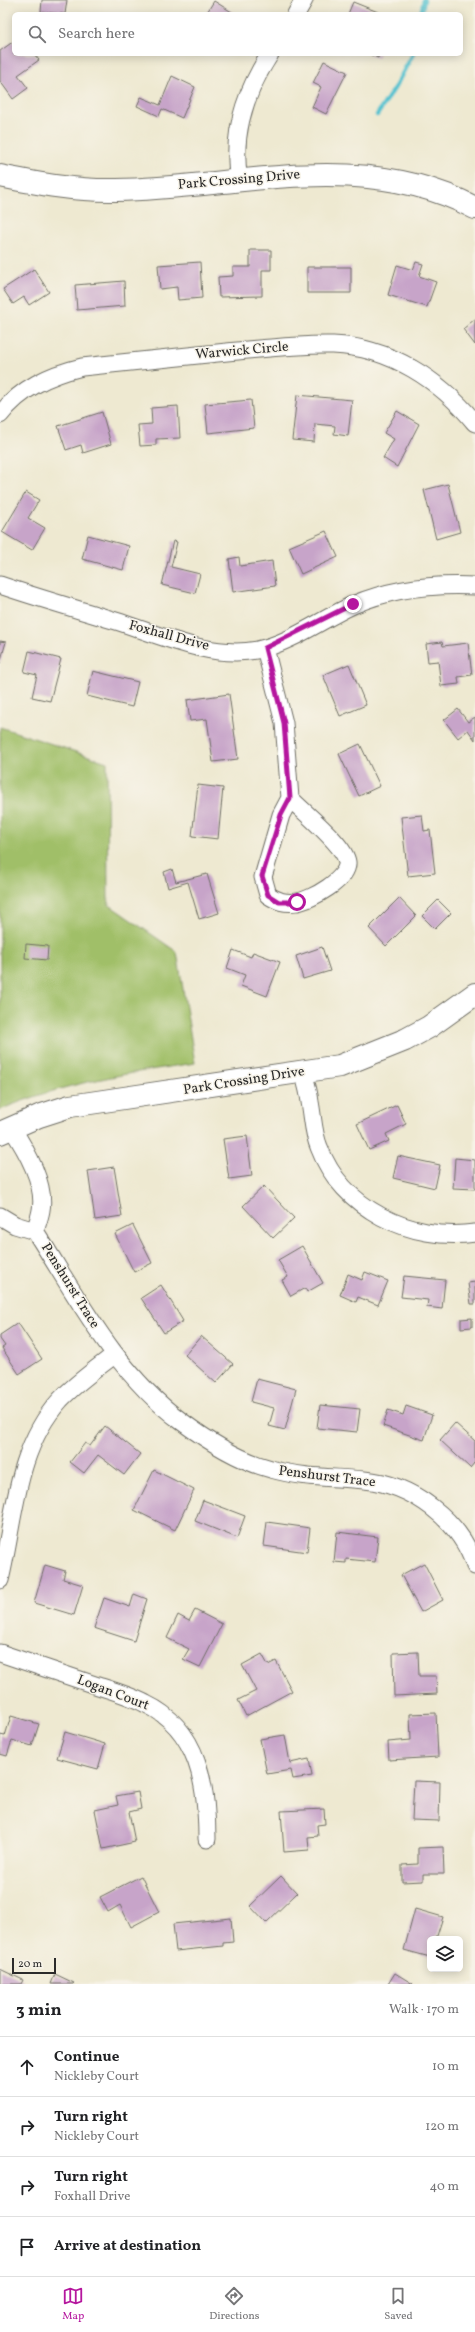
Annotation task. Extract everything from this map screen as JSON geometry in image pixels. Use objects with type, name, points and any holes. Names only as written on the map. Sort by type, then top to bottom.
[{"type":"street","points":[[297,12],[304,0]]},
{"type":"street","points":[[239,180],[236,145],[239,125],[254,83],[269,56]]},
{"type":"street","name":"Park Crossing Drive","points":[[0,176],[59,188],[116,190],[320,174],[358,176],[424,188],[454,198],[475,208]]},
{"type":"street","name":"Warwick Circle","points":[[0,415],[19,395],[38,382],[60,372],[82,367],[260,349],[333,345],[371,352],[399,362],[425,376],[457,401],[475,423]]},
{"type":"street","name":"Foxhall Drive","points":[[0,585],[195,646],[236,651],[265,648],[353,604],[382,594],[428,586],[475,586]]},
{"type":"street","points":[[265,648],[284,723],[290,798],[281,815],[262,876],[268,895],[279,902],[297,902],[322,892],[342,877],[347,864],[344,852],[331,837],[290,798]]},
{"type":"street","name":"Park Crossing Drive","points":[[6,1130],[39,1116],[90,1103],[188,1090],[340,1066],[373,1055],[429,1027],[475,994]]},
{"type":"street","points":[[303,1072],[318,1146],[327,1166],[347,1192],[373,1212],[412,1229],[435,1234],[460,1235],[475,1233]]},
{"type":"street","name":"Penshurst Trace","points":[[6,1130],[26,1150],[39,1183],[42,1209],[35,1231]]},
{"type":"street","name":"Penshurst Trace","points":[[0,1216],[15,1225],[35,1231],[114,1355],[146,1390],[181,1421],[228,1451],[271,1469],[301,1476],[378,1482],[412,1495],[433,1508],[455,1530],[475,1566]]},
{"type":"street","points":[[0,1580],[17,1488],[24,1463],[43,1422],[60,1400],[86,1376],[114,1355]]},
{"type":"street","name":"Logan Court","points":[[0,1653],[146,1704],[171,1720],[184,1736],[199,1766],[207,1807],[207,1838]]},
{"type":"green space","points":[[0,727],[107,762],[108,904],[177,952],[195,1063],[96,1080],[47,1093],[0,1110]]},
{"type":"building","points":[[42,0],[67,0],[65,12],[41,12]]},
{"type":"building","points":[[214,1],[232,12],[207,12]]},
{"type":"building","points":[[353,2],[378,12],[349,12]]},
{"type":"building","points":[[12,42],[12,56],[36,56],[39,60],[18,75],[28,88],[13,99],[0,81],[0,51]]},
{"type":"building","points":[[324,61],[347,72],[326,114],[312,107],[321,87],[313,83]]},
{"type":"building","points":[[172,76],[195,87],[182,118],[162,109],[159,116],[137,106],[141,97],[160,105]]},
{"type":"building","points":[[250,250],[271,250],[271,270],[262,270],[262,296],[219,297],[218,277],[233,276],[233,267],[250,267]]},
{"type":"building","points":[[200,262],[202,298],[178,300],[177,287],[160,289],[158,265]]},
{"type":"building","points":[[416,262],[423,264],[419,276],[436,282],[427,307],[388,295],[397,265],[413,270]]},
{"type":"building","points":[[307,267],[351,267],[351,293],[307,293]]},
{"type":"building","points":[[34,269],[49,292],[29,305],[24,297],[13,304],[3,289]]},
{"type":"building","points":[[124,281],[125,306],[77,310],[75,285]]},
{"type":"building","points":[[475,319],[475,345],[463,329]]},
{"type":"building","points":[[297,395],[352,400],[348,436],[334,434],[335,426],[315,424],[314,442],[292,440]]},
{"type":"building","points":[[251,400],[254,428],[208,433],[205,404]]},
{"type":"building","points":[[178,406],[180,438],[156,439],[156,445],[140,446],[138,425],[152,424],[151,408]]},
{"type":"building","points":[[397,411],[419,424],[397,467],[383,458],[394,439],[384,433]]},
{"type":"building","points":[[102,412],[111,444],[83,453],[81,445],[66,450],[58,426]]},
{"type":"building","points":[[448,484],[460,532],[436,539],[424,490]]},
{"type":"building","points":[[26,492],[39,500],[28,518],[45,528],[32,550],[2,532]]},
{"type":"building","points":[[326,531],[338,557],[301,574],[289,547]]},
{"type":"building","points":[[88,535],[129,546],[123,570],[82,559]]},
{"type":"building","points":[[173,541],[177,542],[171,567],[200,574],[195,593],[162,585]]},
{"type":"building","points":[[239,557],[240,566],[272,561],[275,586],[233,592],[229,559]]},
{"type":"building","points":[[0,641],[6,642],[0,663]]},
{"type":"building","points":[[442,642],[443,646],[468,643],[472,675],[458,677],[459,684],[441,686],[438,661],[428,662],[426,644]]},
{"type":"building","points":[[29,651],[61,659],[50,701],[32,697],[37,675],[24,672]]},
{"type":"building","points":[[349,664],[366,705],[340,716],[323,675]]},
{"type":"building","points":[[93,671],[138,682],[132,707],[87,696]]},
{"type":"building","points":[[229,694],[238,759],[213,762],[207,719],[190,721],[187,700]]},
{"type":"building","points":[[458,709],[468,722],[475,717],[475,740],[468,730],[458,738],[444,720]]},
{"type":"building","points":[[360,744],[380,786],[359,796],[339,754]]},
{"type":"building","points":[[198,785],[223,788],[218,839],[192,836]]},
{"type":"building","points":[[422,815],[424,831],[430,830],[435,873],[408,876],[401,817]]},
{"type":"building","points":[[172,869],[176,882],[207,874],[219,913],[199,919],[188,882],[168,888],[164,872]]},
{"type":"building","points":[[399,898],[416,916],[386,946],[369,928]]},
{"type":"building","points":[[438,900],[451,913],[435,929],[422,916]]},
{"type":"building","points":[[26,944],[48,946],[47,960],[25,958]]},
{"type":"building","points":[[322,947],[330,971],[303,979],[296,956]]},
{"type":"building","points":[[233,950],[251,957],[253,952],[280,962],[267,996],[241,986],[245,975],[227,968]]},
{"type":"building","points":[[397,1105],[406,1124],[386,1134],[389,1141],[369,1150],[357,1124]]},
{"type":"building","points":[[247,1136],[252,1176],[229,1179],[223,1139]]},
{"type":"building","points":[[398,1156],[440,1165],[435,1188],[393,1178]]},
{"type":"building","points":[[455,1158],[475,1160],[475,1189],[453,1188]]},
{"type":"building","points":[[114,1167],[122,1216],[95,1220],[88,1171]]},
{"type":"building","points":[[264,1186],[294,1218],[273,1238],[243,1206]]},
{"type":"building","points":[[133,1225],[152,1263],[134,1272],[115,1234]]},
{"type":"building","points":[[302,1246],[323,1283],[307,1292],[305,1288],[291,1296],[282,1280],[288,1277],[278,1260]]},
{"type":"building","points":[[365,1272],[388,1281],[378,1305],[358,1297],[356,1302],[340,1295],[348,1274],[362,1280]]},
{"type":"building","points":[[404,1276],[445,1280],[442,1309],[427,1307],[428,1300],[401,1297]]},
{"type":"building","points":[[475,1282],[475,1304],[471,1304],[468,1283]]},
{"type":"building","points":[[161,1285],[183,1321],[164,1333],[141,1298]]},
{"type":"building","points":[[472,1318],[472,1327],[461,1328],[461,1319]]},
{"type":"building","points":[[18,1323],[42,1359],[19,1374],[2,1348],[5,1346],[0,1339],[0,1335]]},
{"type":"building","points":[[201,1336],[233,1364],[216,1383],[185,1355]]},
{"type":"building","points":[[257,1379],[296,1389],[285,1430],[269,1426],[274,1408],[251,1402]]},
{"type":"building","points":[[320,1405],[360,1409],[357,1432],[317,1428]]},
{"type":"building","points":[[406,1406],[432,1415],[424,1440],[383,1426],[388,1410],[403,1415]]},
{"type":"building","points":[[455,1423],[475,1441],[475,1462],[470,1468],[440,1440]]},
{"type":"building","points":[[105,1426],[140,1454],[124,1475],[98,1455],[84,1473],[70,1462],[85,1443],[90,1446]]},
{"type":"building","points":[[154,1470],[194,1490],[175,1530],[134,1510]]},
{"type":"building","points":[[203,1500],[245,1516],[237,1538],[195,1521]]},
{"type":"building","points":[[267,1522],[310,1528],[307,1552],[264,1546]]},
{"type":"building","points":[[337,1532],[378,1537],[375,1562],[346,1559],[346,1563],[334,1562]]},
{"type":"building","points":[[424,1563],[443,1600],[421,1612],[401,1575]]},
{"type":"building","points":[[45,1565],[65,1571],[63,1579],[83,1585],[74,1615],[34,1603]]},
{"type":"building","points":[[134,1594],[147,1599],[134,1641],[94,1628],[104,1598],[130,1607]]},
{"type":"building","points":[[195,1610],[222,1624],[200,1667],[183,1659],[189,1649],[167,1638],[178,1615],[189,1621]]},
{"type":"building","points":[[418,1652],[419,1676],[436,1676],[437,1694],[394,1696],[393,1653]]},
{"type":"building","points":[[262,1654],[268,1665],[276,1661],[292,1691],[246,1716],[238,1700],[256,1691],[242,1665]]},
{"type":"building","points":[[436,1713],[438,1757],[389,1760],[388,1742],[411,1740],[410,1714]]},
{"type":"building","points":[[11,1716],[39,1724],[32,1746],[12,1740],[7,1756],[0,1754],[0,1735],[5,1736]]},
{"type":"building","points":[[65,1732],[105,1744],[98,1769],[57,1758]]},
{"type":"building","points":[[285,1735],[290,1763],[309,1759],[312,1776],[293,1779],[291,1770],[267,1774],[260,1739]]},
{"type":"building","points":[[414,1781],[440,1782],[439,1821],[412,1820]]},
{"type":"building","points":[[138,1792],[141,1809],[129,1812],[135,1842],[103,1849],[95,1810],[118,1805],[116,1796]]},
{"type":"building","points":[[324,1809],[325,1824],[317,1825],[318,1836],[308,1837],[309,1850],[284,1852],[281,1811]]},
{"type":"building","points":[[443,1847],[444,1874],[423,1874],[423,1881],[402,1882],[402,1865],[418,1864],[418,1848]]},
{"type":"building","points":[[141,1876],[159,1912],[131,1927],[120,1905],[108,1912],[100,1897]]},
{"type":"building","points":[[281,1876],[297,1893],[266,1923],[250,1906]]},
{"type":"building","points":[[415,1909],[443,1917],[437,1936],[427,1936],[427,1956],[404,1950]]},
{"type":"building","points":[[231,1918],[233,1942],[223,1943],[223,1946],[176,1951],[173,1924]]},
{"type":"building","points":[[0,1969],[23,1980],[21,1984],[0,1984]]},
{"type":"building","points":[[395,1973],[413,1984],[388,1984]]},
{"type":"building","points":[[55,1974],[74,1983],[51,1984]]},
{"type":"waterway","points":[[421,12],[424,0]]},
{"type":"waterway","points":[[377,115],[395,87],[412,56]]},
{"type":"route","points":[[297,902],[279,902],[268,895],[262,876],[281,815],[290,798],[284,723],[265,648],[274,645],[353,604]]}]
